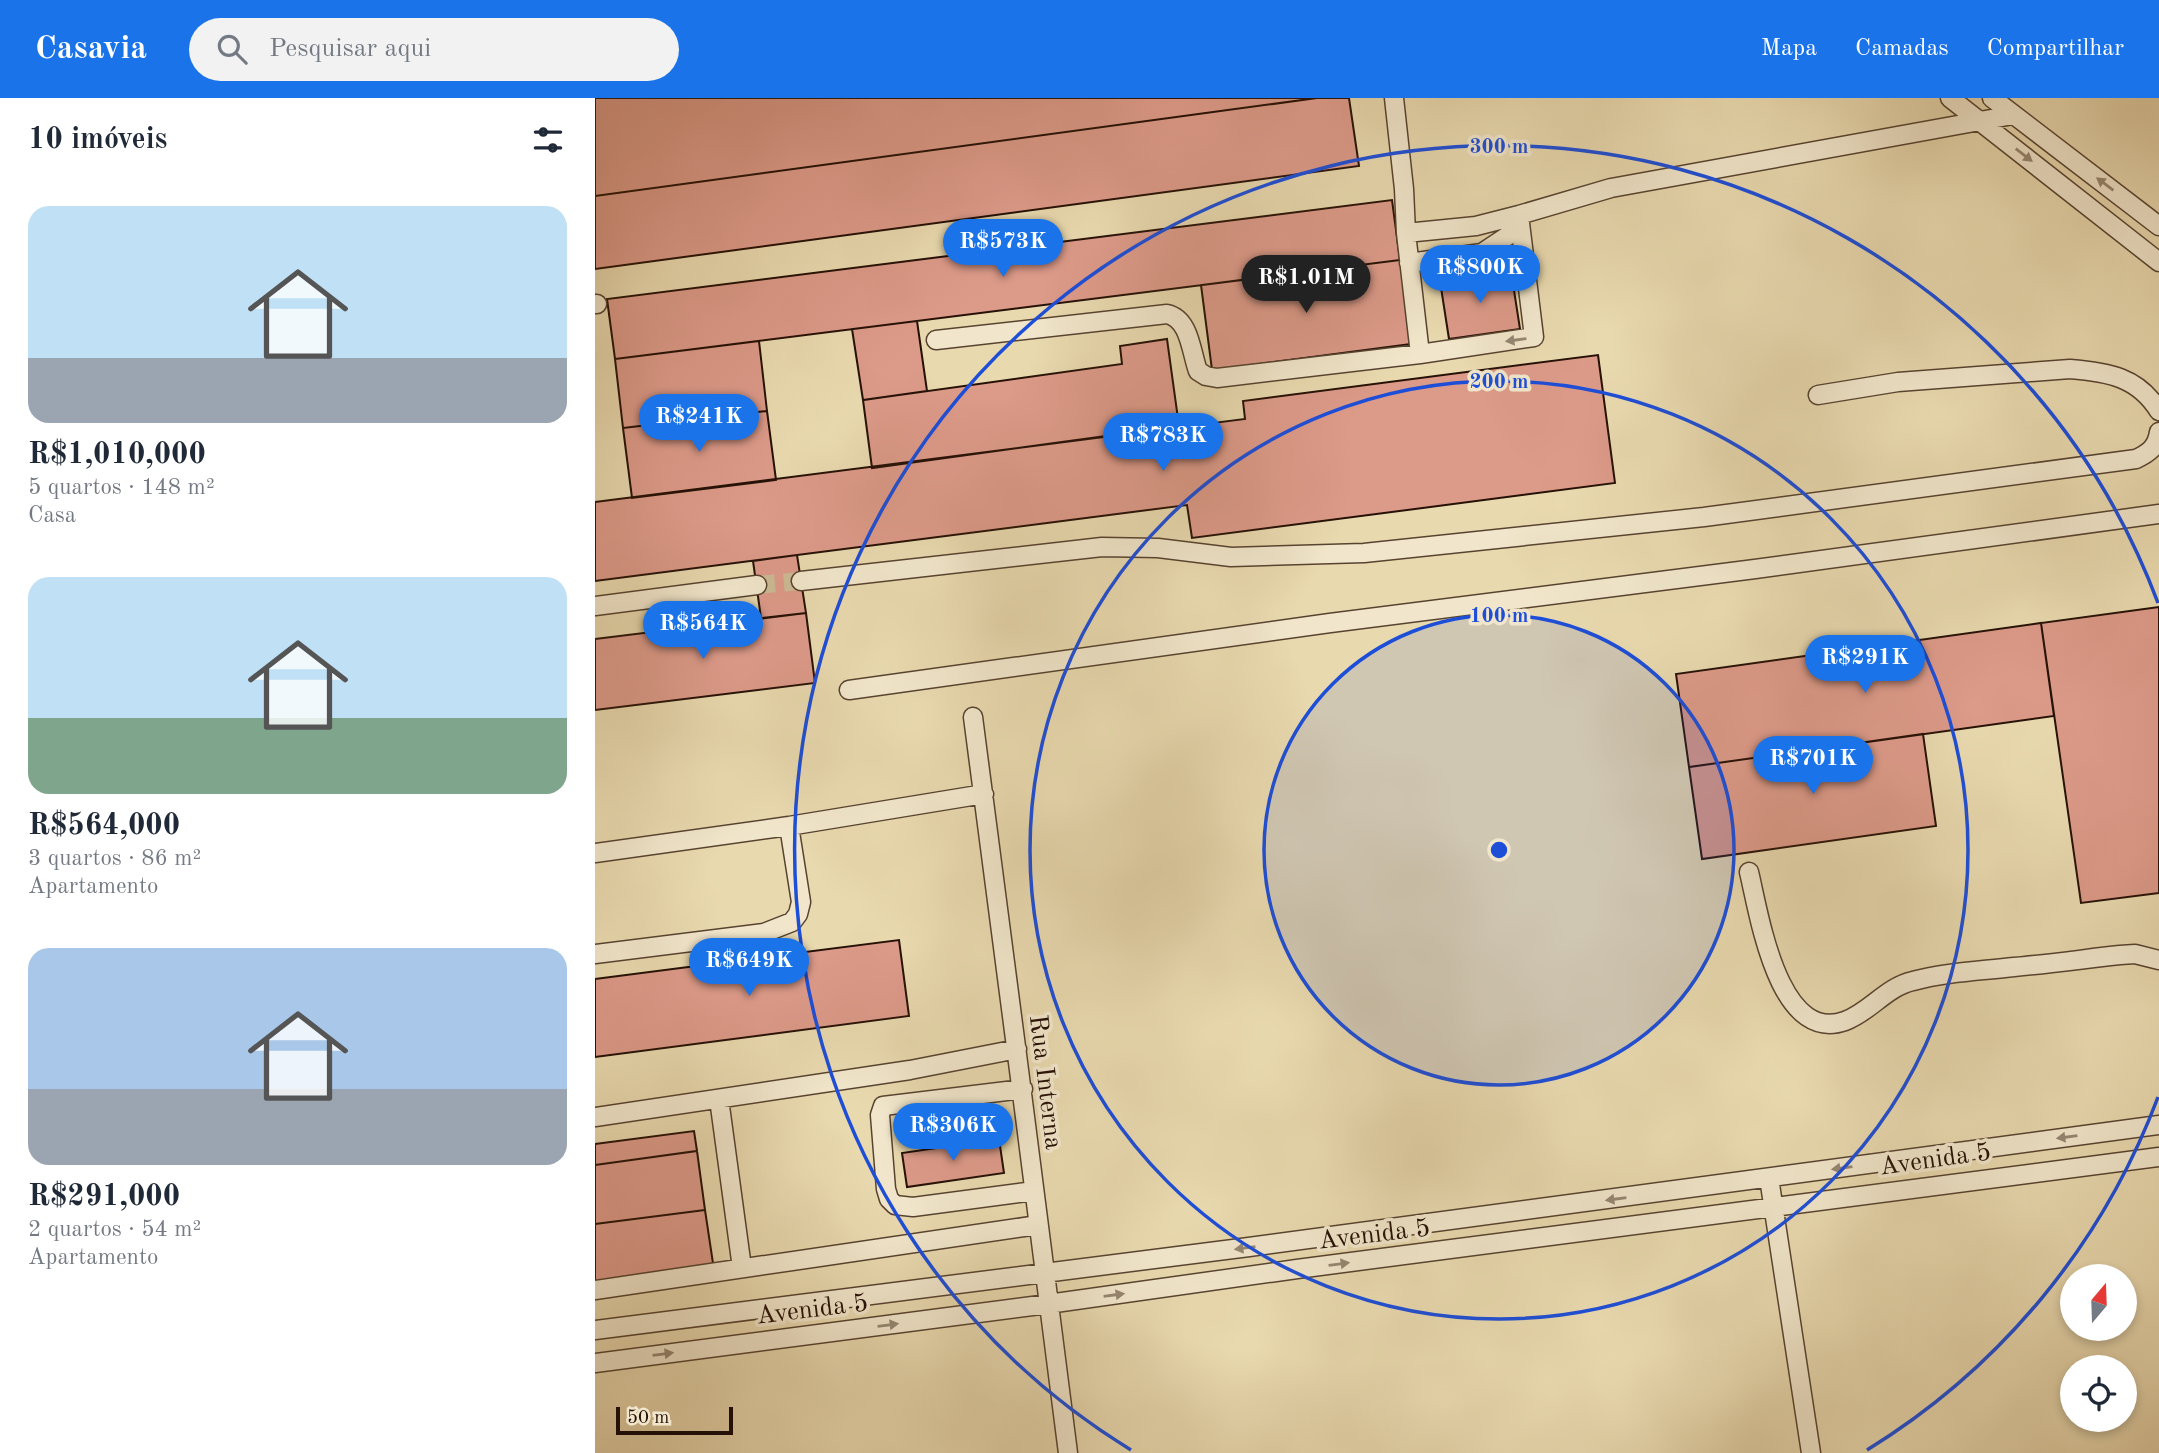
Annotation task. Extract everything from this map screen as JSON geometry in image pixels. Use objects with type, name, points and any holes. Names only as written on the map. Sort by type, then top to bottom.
[{"type":"lane","points":[[1394,98],[1420,354]]},
{"type":"lane","points":[[1950,98],[2159,262]]},
{"type":"lane","points":[[1992,98],[2159,226]]},
{"type":"lane","points":[[1406,233],[1476,226],[1611,188],[1895,135],[1982,122],[2013,114]]},
{"type":"lane","points":[[1409,263],[1482,253],[1509,235],[1520,215]]},
{"type":"lane","points":[[936,340],[1167,314],[1181,321],[1198,371],[1217,378],[1420,354],[1534,337],[1520,215]]},
{"type":"lane","points":[[1818,395],[1898,382],[2070,369],[2118,376],[2149,396],[2159,411]]},
{"type":"lane","points":[[801,581],[1102,547],[1158,548],[1231,557],[1364,553],[1704,517],[2136,459],[2154,448],[2159,432]]},
{"type":"lane","points":[[849,690],[1330,623],[2159,514]]},
{"type":"lane","points":[[595,606],[757,585]]},
{"type":"lane","name":"Rua Interna","points":[[973,717],[1068,1453]]},
{"type":"lane","points":[[595,853],[789,826],[984,794]]},
{"type":"lane","points":[[595,954],[764,933],[785,927],[798,914],[801,902],[789,826]]},
{"type":"lane","points":[[1749,872],[1777,977],[1794,1005],[1822,1023],[1842,1022],[1854,1017],[1895,987],[1940,975],[2136,954],[2159,961]]},
{"type":"lane","points":[[595,1117],[945,1064],[1017,1049]]},
{"type":"lane","points":[[1023,1089],[883,1106],[880,1115],[886,1189],[889,1199],[895,1205],[913,1207],[1034,1191]]},
{"type":"lane","points":[[719,1099],[742,1268]]},
{"type":"lane","name":"Avenida 5","points":[[595,1330],[1406,1227],[2159,1125]]},
{"type":"lane","points":[[2115,1130],[2119,1161]]},
{"type":"lane","points":[[2021,1144],[2026,1173]]},
{"type":"lane","name":"Avenida 5","points":[[596,1359],[768,1341],[2159,1157]]},
{"type":"lane","points":[[1769,1178],[1811,1453]]},
{"type":"lane","points":[[595,1290],[1038,1225]]},
{"type":"lane","points":[[1406,1227],[1410,1255]]},
{"type":"lane","points":[[1293,1241],[1297,1269]]},
{"type":"lane","points":[[761,1308],[768,1341]]},
{"type":"building","points":[[595,98],[1317,98],[595,196]]},
{"type":"building","points":[[1317,98],[1349,98],[1359,166],[595,269],[595,196]]},
{"type":"building","points":[[1392,200],[1400,260],[615,359],[607,299]]},
{"type":"building","points":[[1400,260],[1411,344],[1212,370],[1201,285]]},
{"type":"building","points":[[1511,271],[1520,329],[1449,339],[1440,281]]},
{"type":"building","points":[[917,321],[927,391],[863,400],[852,329]]},
{"type":"building","points":[[1167,339],[1179,426],[872,468],[863,400],[1122,364],[1120,346]]},
{"type":"building","points":[[759,341],[767,411],[623,428],[615,359]]},
{"type":"building","points":[[1598,355],[1615,483],[1192,538],[1187,505],[595,581],[595,502],[1245,419],[1243,401]]},
{"type":"building","points":[[767,411],[776,480],[632,498],[623,428]]},
{"type":"building","points":[[797,555],[806,613],[761,618],[753,561]]},
{"type":"building","points":[[2159,607],[2159,893],[2081,903],[2041,623]]},
{"type":"building","points":[[806,613],[815,683],[595,710],[595,639]]},
{"type":"building","points":[[2041,623],[2054,716],[1689,767],[1676,674]]},
{"type":"building","points":[[1923,734],[1936,826],[1702,859],[1689,767]]},
{"type":"building","points":[[899,940],[909,1016],[595,1057],[595,979]]},
{"type":"building","points":[[694,1131],[697,1151],[595,1165],[595,1144]]},
{"type":"building","points":[[999,1139],[1004,1173],[907,1187],[902,1153]]},
{"type":"building","points":[[697,1151],[705,1210],[595,1224],[595,1165]]},
{"type":"building","points":[[705,1210],[714,1270],[595,1286],[595,1224]]},
{"type":"tunnel","points":[[757,585],[801,581]]}]
